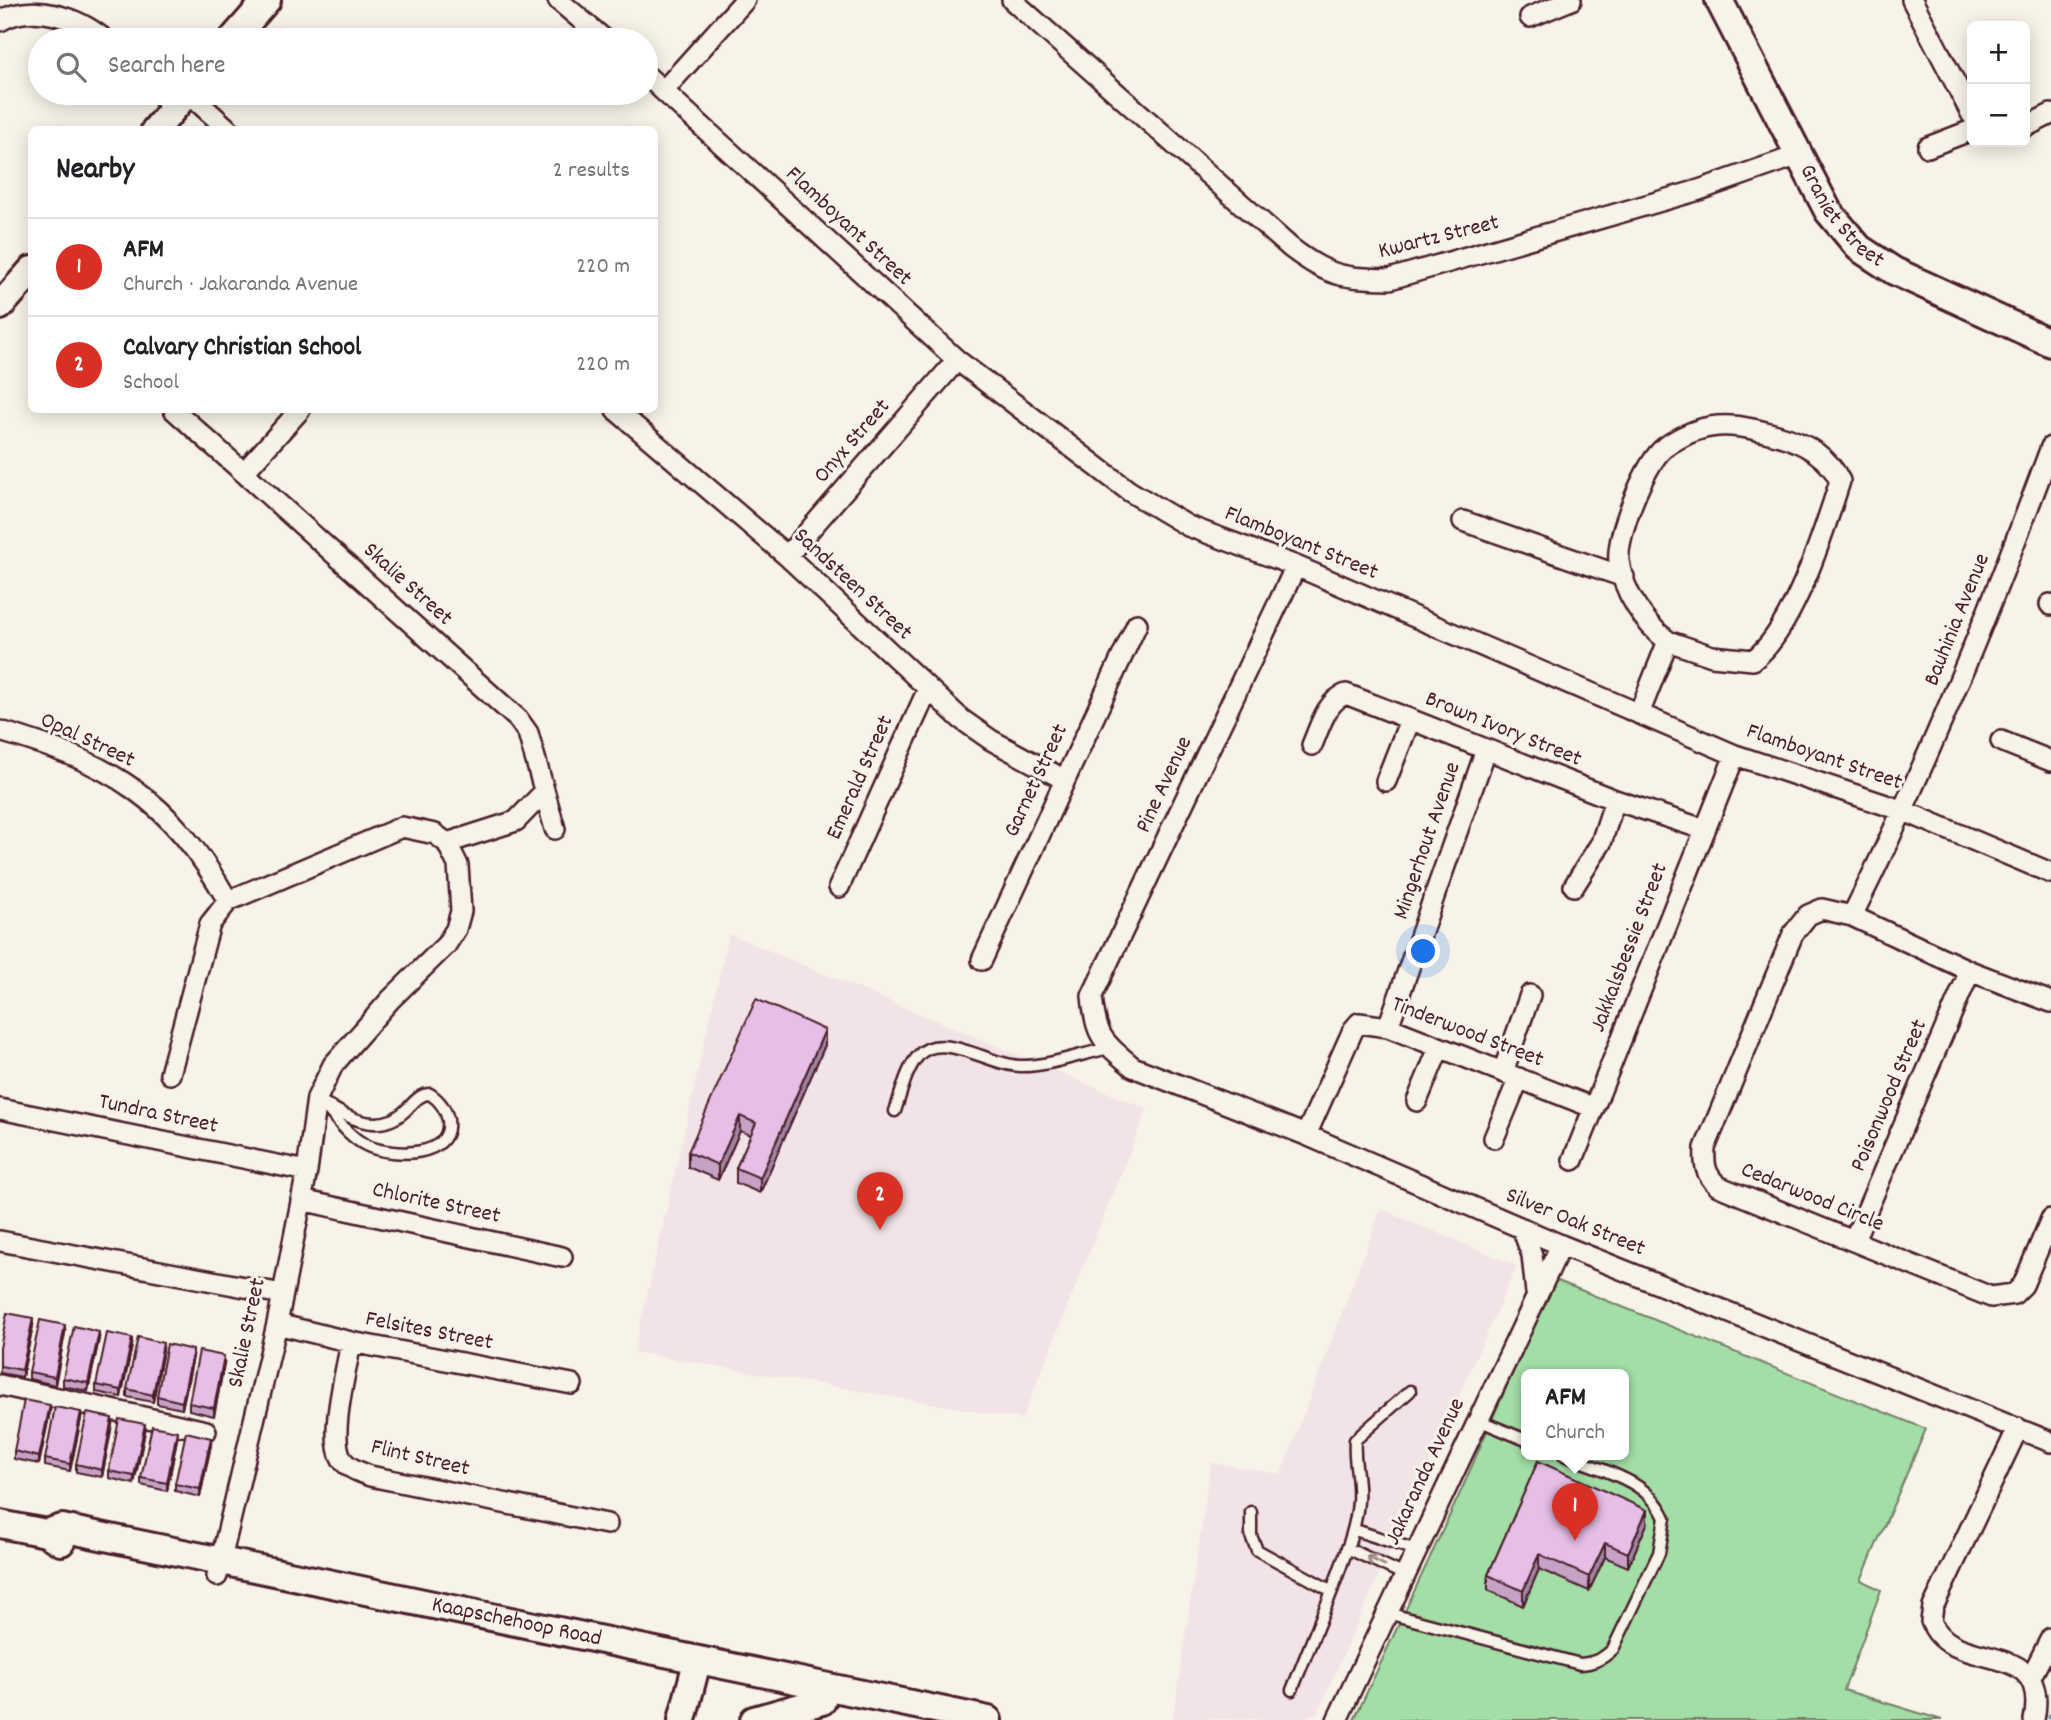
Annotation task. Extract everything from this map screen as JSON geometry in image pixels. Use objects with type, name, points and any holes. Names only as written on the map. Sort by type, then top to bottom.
[{"type":"main road","points":[[242,28],[267,0]]},
{"type":"main road","name":"Graniet Street","points":[[1719,0],[1828,211],[1859,248],[1894,271],[2051,343]]},
{"type":"main road","points":[[158,126],[172,105]]},
{"type":"main road","points":[[0,306],[28,279]]},
{"type":"main road","name":"Kaapschehoop Road","points":[[0,1524],[46,1533],[62,1528],[219,1568],[695,1670],[909,1720]]},
{"type":"main road","points":[[682,1720],[695,1670]]},
{"type":"main road","name":"Kaapschehoop Road","points":[[695,1670],[988,1720]]},
{"type":"main road","points":[[754,1720],[822,1701]]},
{"type":"street","points":[[558,0],[591,28]]},
{"type":"street","points":[[664,90],[745,0]]},
{"type":"street","name":"Kwartz Street","points":[[1012,0],[1291,248],[1321,270],[1349,278],[1390,279],[1675,197],[1799,155]]},
{"type":"street","points":[[1530,17],[1571,0]]},
{"type":"street","points":[[1912,0],[1967,105]]},
{"type":"street","points":[[0,22],[11,15],[49,13],[88,28]]},
{"type":"street","name":"Flamboyant Street","points":[[658,85],[957,360],[1129,491],[1188,526],[1296,566],[1735,755],[1904,811],[2051,873]]},
{"type":"street","points":[[190,105],[223,126]]},
{"type":"street","points":[[2030,124],[2051,114]]},
{"type":"street","points":[[1928,147],[1967,132]]},
{"type":"street","name":"Onyx Street","points":[[787,556],[957,360]]},
{"type":"street","name":"Skalie Street","points":[[177,413],[518,719],[528,733],[555,830]]},
{"type":"street","points":[[245,471],[297,413]]},
{"type":"street","name":"Sandsteen Street","points":[[620,413],[787,556],[961,719],[991,740],[1065,780]]},
{"type":"street","points":[[1741,425],[1788,438],[1819,454],[1833,467],[1840,481],[1819,544],[1787,613],[1763,652],[1753,660],[1732,660],[1668,641],[1638,610],[1624,578],[1619,547],[1630,510],[1663,448],[1698,430],[1741,425]]},
{"type":"street","name":"Bauhinia Avenue","points":[[1904,811],[2000,586],[2051,447]]},
{"type":"street","points":[[1462,521],[1624,578]]},
{"type":"street","name":"Pine Avenue","points":[[1095,1028],[1092,996],[1296,566]]},
{"type":"street","name":"Garnet Street","points":[[982,960],[1137,624]]},
{"type":"street","points":[[1639,714],[1668,641]]},
{"type":"street","name":"Emerald Street","points":[[839,887],[928,690]]},
{"type":"street","name":"Brown Ivory Street","points":[[1311,745],[1329,708],[1336,698],[1346,694],[1615,800],[1703,829]]},
{"type":"street","points":[[1387,781],[1410,720]]},
{"type":"street","name":"Opal Street","points":[[0,731],[52,746],[117,776],[162,812],[187,838],[228,901]]},
{"type":"street","points":[[2001,741],[2051,761]]},
{"type":"street","name":"Mingerhout Avenue","points":[[1388,1027],[1486,750]]},
{"type":"street","name":"Jakkalsbessie Street","points":[[1573,1160],[1703,829],[1735,755]]},
{"type":"street","points":[[170,1074],[210,924],[228,901],[402,827],[435,834],[447,843],[516,821],[544,792]]},
{"type":"street","points":[[1574,886],[1601,843],[1615,800]]},
{"type":"street","points":[[1853,916],[1904,811]]},
{"type":"street","name":"Skalie Street","points":[[219,1568],[277,1324],[318,1099],[333,1065],[390,1000],[446,945],[456,929],[461,911],[458,865],[447,843]]},
{"type":"street","name":"Cedarwood Circle","points":[[2051,1002],[1970,971],[1853,916],[1822,909],[1808,915],[1793,934],[1705,1148],[1704,1164],[1708,1177],[1718,1186],[1991,1297],[2004,1298],[2014,1294],[2022,1285],[2051,1219]]},
{"type":"street","name":"Poisonwood Street","points":[[1854,1240],[1970,971]]},
{"type":"street","points":[[1494,1138],[1530,995]]},
{"type":"street","name":"Tinderwood Street","points":[[1306,1136],[1353,1030],[1359,1023],[1368,1022],[1388,1027],[1594,1108]]},
{"type":"street","name":"Silver Oak Street","points":[[1095,1028],[1110,1048],[1133,1067],[1306,1136],[1561,1245],[2051,1442]]},
{"type":"street","points":[[1417,1101],[1439,1048]]},
{"type":"street","name":"Tundra Street","points":[[0,1108],[307,1171]]},
{"type":"street","name":"Chlorite Street","points":[[301,1200],[562,1256]]},
{"type":"street","points":[[1522,1228],[1532,1255],[1536,1298]]},
{"type":"street","points":[[0,1241],[282,1294]]},
{"type":"street","name":"Jakaranda Avenue","points":[[1337,1720],[1561,1245]]},
{"type":"street","name":"Felsites Street","points":[[277,1324],[351,1342],[572,1384]]},
{"type":"street","name":"Flint Street","points":[[351,1342],[337,1427],[337,1446],[342,1459],[354,1469],[370,1476],[607,1524]]},
{"type":"street","points":[[0,1385],[206,1431]]},
{"type":"street","points":[[2018,1428],[1933,1607],[1931,1621],[1943,1639],[1955,1646],[2022,1667],[2032,1675],[2039,1687],[2040,1699],[2034,1720]]},
{"type":"street","points":[[2032,1675],[2051,1638]]},
{"type":"lane","points":[[895,1111],[918,1055],[928,1048],[954,1046],[998,1064],[1022,1067],[1110,1048]]},
{"type":"lane","points":[[430,1094],[446,1113],[447,1134],[442,1142],[420,1152],[369,1146],[318,1099],[352,1120],[375,1123],[397,1118],[421,1095],[430,1094]]},
{"type":"lane","points":[[1292,1690],[1355,1530],[1359,1500],[1355,1440],[1410,1391]]},
{"type":"lane","points":[[1478,1420],[1521,1438]]},
{"type":"lane","points":[[1387,1613],[1580,1664],[1593,1663],[1605,1657],[1614,1649],[1659,1553],[1665,1518],[1651,1495],[1635,1484],[1576,1460]]},
{"type":"lane","points":[[1251,1512],[1251,1536],[1257,1550],[1332,1591]]},
{"type":"lane","points":[[1355,1530],[1416,1550]]},
{"type":"lane","points":[[1347,1548],[1405,1575]]},
{"type":"shaded area","points":[[729,934],[1147,1109],[1022,1419],[634,1352]]},
{"type":"shaded area","points":[[1381,1209],[1517,1266],[1318,1712],[1297,1720],[1173,1718],[1211,1463],[1281,1474]]},
{"type":"green space","points":[[1553,1279],[1926,1429],[1861,1580],[1881,1590],[1844,1690],[1942,1720],[1354,1720],[1461,1491]]},
{"type":"building","points":[[756,999],[825,1030],[760,1178],[736,1168],[756,1123],[740,1116],[718,1165],[688,1152]]},
{"type":"building","points":[[7,1313],[33,1318],[22,1370],[0,1366],[0,1348]]},
{"type":"building","points":[[40,1320],[65,1325],[55,1377],[29,1372]]},
{"type":"building","points":[[74,1326],[99,1332],[88,1383],[63,1378]]},
{"type":"building","points":[[107,1333],[132,1338],[121,1390],[96,1385]]},
{"type":"building","points":[[138,1337],[163,1343],[153,1395],[127,1389]]},
{"type":"building","points":[[167,1344],[193,1350],[182,1402],[157,1396]]},
{"type":"building","points":[[199,1351],[224,1356],[214,1408],[189,1403]]},
{"type":"building","points":[[24,1400],[50,1405],[39,1457],[14,1451]]},
{"type":"building","points":[[55,1407],[81,1412],[70,1464],[45,1459]]},
{"type":"building","points":[[87,1413],[112,1418],[102,1470],[76,1464]]},
{"type":"building","points":[[119,1419],[145,1424],[134,1476],[109,1471]]},
{"type":"building","points":[[152,1426],[177,1431],[167,1483],[141,1478]]},
{"type":"building","points":[[186,1432],[211,1438],[200,1489],[175,1484]]},
{"type":"building","points":[[1538,1461],[1647,1510],[1628,1553],[1605,1543],[1589,1577],[1539,1554],[1523,1591],[1488,1575]]},
{"type":"place","name":"Calvary Christian School","points":[[880,1230]]},
{"type":"place","name":"AFM","points":[[1575,1541]]}]
